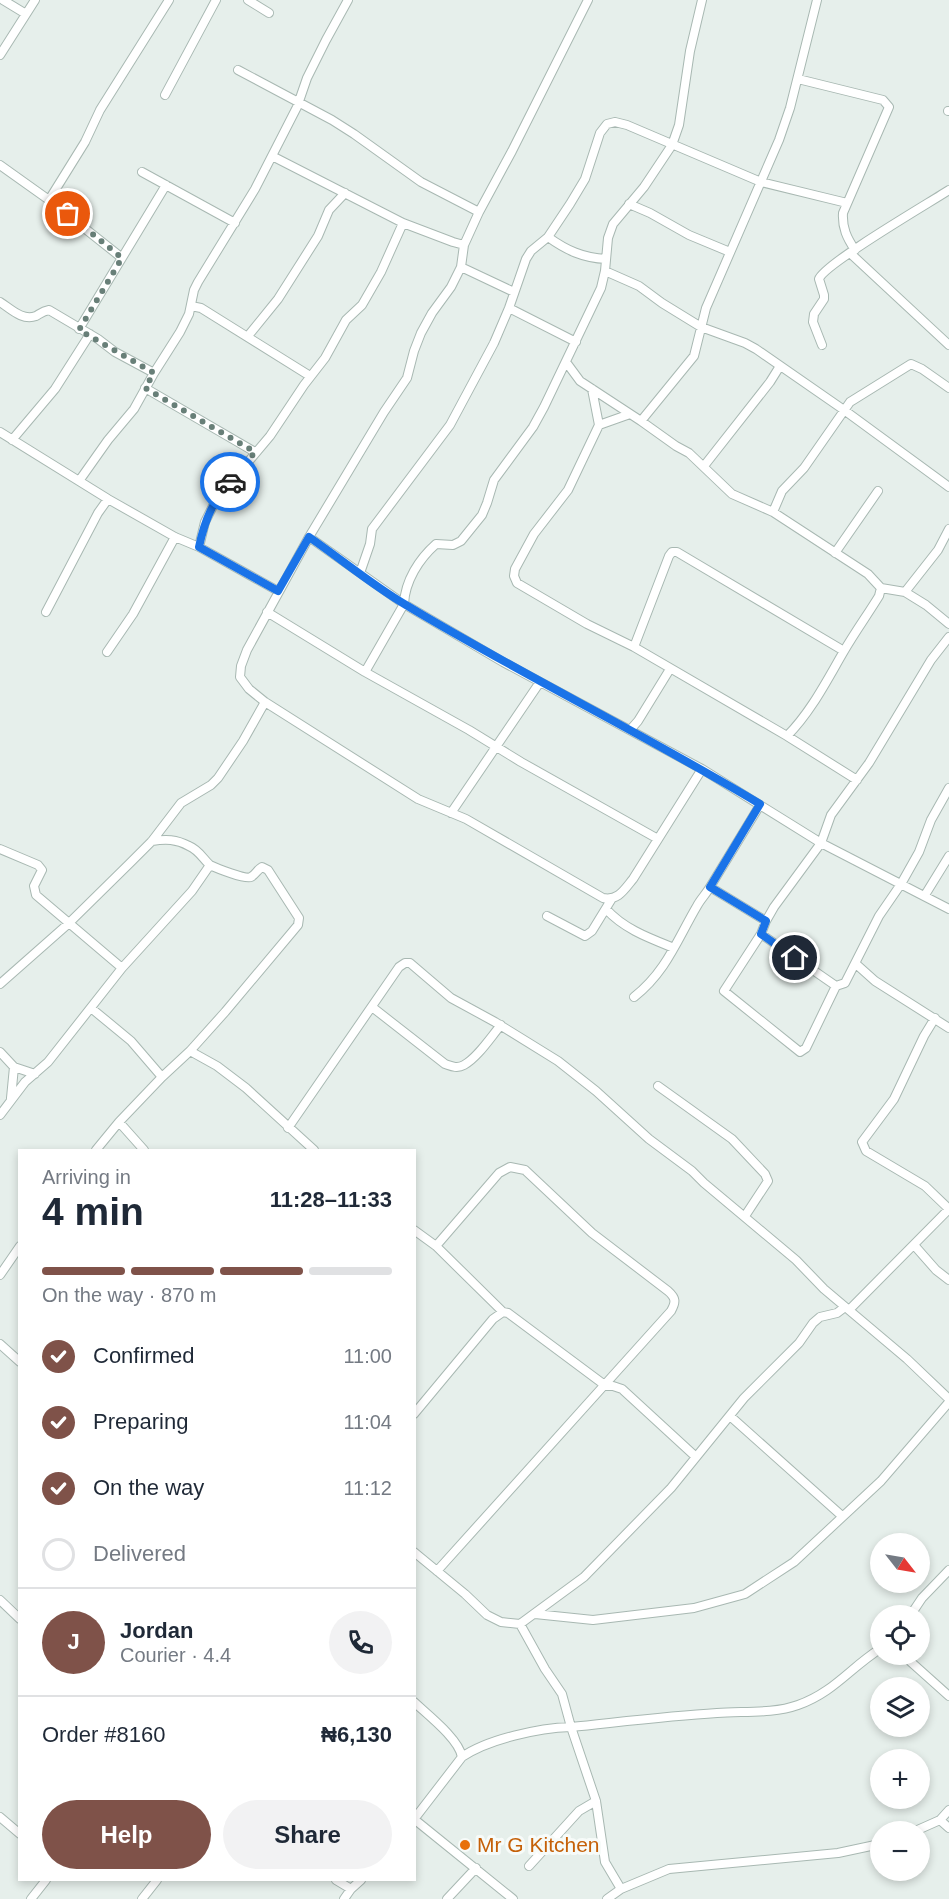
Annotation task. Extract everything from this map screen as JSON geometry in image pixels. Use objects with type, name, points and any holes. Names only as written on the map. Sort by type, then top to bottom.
[{"type":"street","points":[[3,0],[26,14]]},
{"type":"street","points":[[0,55],[35,0]]},
{"type":"street","points":[[49,200],[168,0]]},
{"type":"street","points":[[165,95],[216,0]]},
{"type":"street","points":[[248,0],[269,13]]},
{"type":"street","points":[[79,481],[108,440],[131,414],[180,332],[198,282],[235,223],[272,156],[307,78],[348,0]]},
{"type":"street","points":[[588,0],[479,212],[464,244],[461,267],[451,287],[421,333],[407,378],[384,412],[278,591],[247,650],[240,676],[249,689],[265,702],[418,799],[451,813],[523,850],[603,898],[611,900]]},
{"type":"street","points":[[365,672],[404,604],[404,593],[409,580],[430,549],[435,544],[453,545],[461,541],[482,515],[494,480],[534,427],[601,288],[608,238],[613,224],[650,179],[672,145],[679,125],[690,51],[702,0]]},
{"type":"street","points":[[641,421],[671,383],[689,365],[694,356],[706,308],[778,140],[798,79],[817,0]]},
{"type":"street","points":[[238,70],[354,134],[421,182],[479,212]]},
{"type":"street","points":[[798,79],[847,93],[883,100],[889,107],[847,203],[842,223],[853,251],[949,345]]},
{"type":"street","points":[[360,573],[370,544],[372,529],[450,425],[494,343],[526,259],[531,251],[548,237],[585,179],[600,133],[607,124],[615,122],[627,125],[761,182],[847,203]]},
{"type":"street","points":[[272,156],[403,223],[464,244]]},
{"type":"street","points":[[0,165],[49,200],[122,258]]},
{"type":"street","points":[[142,172],[235,223]]},
{"type":"street","points":[[79,330],[166,185]]},
{"type":"street","points":[[822,345],[813,322],[814,314],[824,299],[820,276],[853,251],[948,192]]},
{"type":"street","points":[[248,336],[278,299],[318,236],[329,210],[345,193]]},
{"type":"street","points":[[629,204],[650,213],[689,236],[730,252]]},
{"type":"street","points":[[199,547],[205,522],[216,500],[278,426],[310,376],[325,358],[346,320],[362,305],[381,272],[403,223]]},
{"type":"street","points":[[548,237],[577,254],[591,259],[606,259]]},
{"type":"street","points":[[461,267],[514,292]]},
{"type":"street","points":[[605,271],[639,286],[701,327],[745,343],[844,410],[949,488]]},
{"type":"street","points":[[0,303],[27,318],[49,310],[115,352],[154,373]]},
{"type":"street","points":[[191,306],[201,308],[310,376]]},
{"type":"street","points":[[509,308],[576,342]]},
{"type":"street","points":[[12,440],[55,389],[90,334]]},
{"type":"street","points":[[566,362],[573,374],[592,389],[689,453],[732,494],[773,512],[868,574],[881,588],[905,592],[926,605],[949,624]]},
{"type":"street","points":[[773,512],[782,491],[804,468],[844,410],[858,395],[876,387],[911,364],[949,388]]},
{"type":"street","points":[[704,466],[780,366]]},
{"type":"street","points":[[145,388],[255,452]]},
{"type":"street","points":[[592,389],[599,425],[568,490],[534,534],[515,569],[514,576],[517,583],[537,596],[634,647],[787,736],[857,780]]},
{"type":"street","points":[[599,425],[630,414]]},
{"type":"street","points":[[0,432],[108,499],[278,591]]},
{"type":"street","points":[[835,553],[878,491]]},
{"type":"street","points":[[46,612],[98,513],[108,499]]},
{"type":"street","points":[[905,592],[938,550],[949,529]]},
{"type":"street","points":[[107,652],[133,614],[175,537]]},
{"type":"street","points":[[309,537],[404,604],[540,682],[702,769],[821,843],[949,909]]},
{"type":"street","points":[[634,647],[669,556],[672,552],[677,552],[844,651]]},
{"type":"street","points":[[787,736],[831,676],[879,596],[881,588]]},
{"type":"street","points":[[267,612],[365,672],[658,839]]},
{"type":"street","points":[[949,637],[931,660],[869,763],[831,815],[821,843],[774,907],[761,934],[724,991],[800,1052],[806,1048],[836,986],[845,983],[856,964],[879,916],[919,852],[932,820],[949,788]]},
{"type":"street","points":[[630,730],[670,669]]},
{"type":"street","points":[[451,813],[540,682]]},
{"type":"street","points":[[0,984],[68,924],[152,841],[181,803],[211,785],[218,778],[243,741],[265,702]]},
{"type":"street","points":[[547,916],[585,936],[592,931],[611,900],[620,895],[644,864],[702,769]]},
{"type":"street","points":[[634,997],[659,973],[681,938],[697,905],[760,804]]},
{"type":"street","points":[[97,1149],[119,1122],[190,1051],[298,925],[300,918],[268,870],[262,867],[248,878],[210,865],[202,854],[184,844],[168,839],[152,841]]},
{"type":"street","points":[[0,849],[38,865],[42,870],[34,890],[36,895],[122,968]]},
{"type":"street","points":[[925,895],[949,856]]},
{"type":"street","points":[[0,1115],[25,1082],[48,1062],[122,968],[192,891],[210,865]]},
{"type":"street","points":[[710,887],[766,921]]},
{"type":"street","points":[[606,909],[615,919],[628,927],[674,948]]},
{"type":"street","points":[[761,934],[836,986]]},
{"type":"street","points":[[288,1128],[399,967],[410,963],[451,998],[501,1025],[558,1061],[596,1091],[649,1139],[692,1171],[796,1260],[824,1289],[907,1359],[949,1401],[881,1481],[794,1562],[745,1594],[694,1608],[593,1620],[535,1614]]},
{"type":"street","points":[[856,964],[874,981],[949,1028]]},
{"type":"street","points":[[372,1007],[445,1064],[455,1068],[464,1065],[476,1055],[501,1025]]},
{"type":"street","points":[[91,1008],[130,1041],[162,1077]]},
{"type":"street","points":[[416,1554],[487,1615],[501,1622],[520,1624],[584,1577],[671,1488],[744,1398],[799,1343],[813,1323],[820,1317],[847,1309],[949,1209],[926,1186],[866,1151],[862,1142],[894,1099],[934,1018]]},
{"type":"street","points":[[190,1051],[217,1066],[246,1088],[313,1149]]},
{"type":"street","points":[[0,1053],[14,1067],[35,1074]]},
{"type":"street","points":[[11,1099],[14,1067]]},
{"type":"street","points":[[658,1086],[732,1139],[765,1174],[768,1181],[745,1216]]},
{"type":"street","points":[[119,1122],[143,1149]]},
{"type":"street","points":[[436,1246],[499,1173],[510,1167],[525,1170],[592,1233],[674,1296],[675,1302],[671,1311],[606,1386],[437,1571]]},
{"type":"street","points":[[416,1231],[436,1246],[503,1312],[508,1313],[606,1386],[622,1389],[696,1457]]},
{"type":"street","points":[[914,1245],[936,1270],[949,1280]]},
{"type":"street","points":[[0,1275],[18,1249]]},
{"type":"street","points":[[416,1412],[493,1319],[503,1312]]},
{"type":"street","points":[[0,1344],[18,1360]]},
{"type":"street","points":[[730,1416],[842,1516]]},
{"type":"street","points":[[917,1605],[949,1570]]},
{"type":"street","points":[[0,1600],[18,1617]]},
{"type":"street","points":[[520,1624],[562,1694],[596,1801],[605,1862],[621,1889]]},
{"type":"street","points":[[416,1816],[462,1757],[475,1748],[540,1730],[716,1713],[780,1710],[798,1706],[832,1688],[870,1656]]},
{"type":"street","points":[[914,1665],[949,1696]]},
{"type":"street","points":[[416,1704],[461,1749],[462,1757]]},
{"type":"street","points":[[529,1866],[579,1811],[596,1801]]},
{"type":"street","points":[[930,1824],[940,1820],[949,1810]]},
{"type":"street","points":[[1,1820],[18,1833]]},
{"type":"street","points":[[940,1820],[949,1828]]},
{"type":"street","points":[[416,1821],[513,1899]]},
{"type":"street","points":[[607,1899],[621,1889],[669,1869],[838,1853],[870,1846]]},
{"type":"street","points":[[447,1899],[476,1868]]},
{"type":"street","points":[[31,1899],[45,1881]]},
{"type":"street","points":[[142,1899],[156,1881]]},
{"type":"street","points":[[338,1881],[351,1889]]},
{"type":"street","points":[[344,1899],[360,1881]]},
{"type":"way so far","points":[[68,214],[122,258],[79,330],[90,334],[115,352],[154,373],[145,388],[255,452],[230,482]]},
{"type":"place","name":"Mr G Kitchen","points":[[465,1845]]},
{"type":"route","points":[[230,482],[210,511],[199,547],[278,591],[309,537],[404,604],[503,662],[702,769],[760,804],[710,887],[766,921],[761,934],[795,958]]}]
